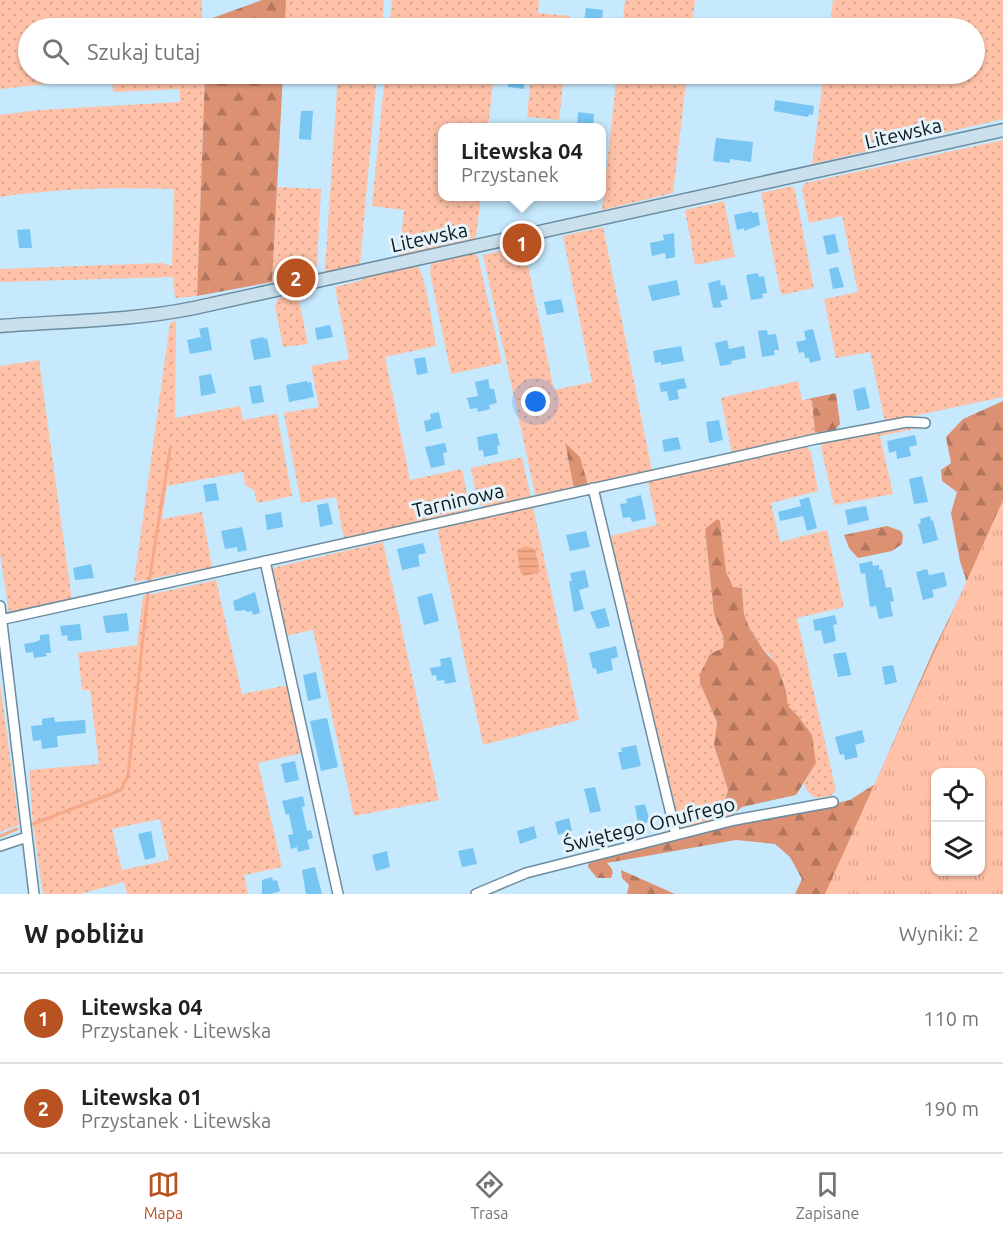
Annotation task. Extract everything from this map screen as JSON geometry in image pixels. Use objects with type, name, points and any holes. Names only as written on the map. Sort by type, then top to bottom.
[{"type":"street","name":"Litewska","points":[[0,326],[128,318],[184,310],[1003,130]]},
{"type":"street","name":"Tarninowa","points":[[1,620],[848,432],[907,422],[925,423]]},
{"type":"street","points":[[593,488],[675,835]]},
{"type":"street","points":[[265,561],[338,894]]},
{"type":"street","points":[[0,606],[34,894]]},
{"type":"street","name":"Świętego Onufrego","points":[[476,894],[526,873],[735,820],[833,802]]},
{"type":"street","points":[[0,846],[27,837]]},
{"type":"green space","points":[[0,0],[202,0],[202,18],[18,18],[18,84],[47,84],[0,89]]},
{"type":"green space","points":[[262,0],[286,0],[285,18],[212,18]]},
{"type":"green space","points":[[286,0],[384,0],[383,18],[286,18]]},
{"type":"green space","points":[[392,0],[539,0],[538,13],[570,16],[570,18],[390,18]]},
{"type":"green space","points":[[625,0],[695,0],[693,18],[623,18]]},
{"type":"green space","points":[[833,0],[1003,0],[1003,119],[812,164],[823,84],[985,84],[985,18],[831,18]]},
{"type":"green space","points":[[112,84],[205,84],[197,296],[175,298],[173,277],[0,282],[0,269],[162,263],[172,266],[174,189],[87,189],[0,197],[0,115],[39,110],[180,102],[180,89],[113,92]]},
{"type":"green space","points":[[205,84],[282,84],[272,282],[197,296]]},
{"type":"green space","points":[[337,84],[376,84],[360,265],[329,273],[325,270]]},
{"type":"green space","points":[[384,84],[493,84],[488,123],[438,123],[438,201],[480,201],[476,236],[473,241],[399,258],[404,210],[372,206]]},
{"type":"green space","points":[[530,84],[563,84],[559,120],[527,117]]},
{"type":"green space","points":[[616,84],[686,84],[673,193],[602,210],[603,201],[606,201],[606,174]]},
{"type":"green space","points":[[1003,140],[1003,397],[885,422],[870,352],[836,358],[824,299],[858,292],[842,216],[809,223],[802,189],[805,183]]},
{"type":"green space","points":[[792,186],[795,191],[814,288],[781,295],[761,193]]},
{"type":"green space","points":[[277,187],[321,189],[317,265],[311,274],[272,282]]},
{"type":"green space","points":[[724,201],[735,257],[695,265],[685,210]]},
{"type":"green space","points":[[603,227],[652,471],[588,485],[580,457],[565,444],[574,489],[536,498],[483,255],[524,246],[554,390],[592,382],[563,236]]},
{"type":"green space","points":[[473,252],[478,256],[502,363],[451,374],[430,273],[431,262]]},
{"type":"green space","points":[[417,265],[426,291],[436,346],[385,357],[410,480],[462,469],[470,510],[344,539],[336,497],[301,503],[284,413],[319,407],[311,366],[349,359],[335,287],[363,280],[363,277]]},
{"type":"green space","points":[[298,295],[308,344],[283,347],[275,305],[279,298]]},
{"type":"green space","points":[[176,321],[175,418],[240,406],[243,420],[277,414],[292,496],[257,503],[254,490],[245,485],[243,472],[167,486],[162,519],[202,512],[212,567],[134,582],[170,323]]},
{"type":"green space","points":[[39,360],[72,601],[9,613],[0,553],[0,366]]},
{"type":"green space","points":[[798,381],[802,400],[812,401],[815,431],[834,431],[732,454],[721,398]]},
{"type":"green space","points":[[836,393],[840,424],[834,431],[815,432],[812,401],[808,399]]},
{"type":"green space","points":[[1003,401],[1003,894],[795,894],[802,879],[790,857],[775,844],[736,840],[607,863],[613,871],[611,878],[597,878],[588,867],[590,859],[850,800],[875,784],[934,649],[967,582],[960,561],[951,513],[957,492],[942,481],[941,470],[951,463],[946,437],[963,419]]},
{"type":"green space","points":[[916,426],[919,428],[880,436],[893,494],[834,505],[821,448],[823,441],[879,430]]},
{"type":"green space","points":[[565,443],[580,457],[588,485],[574,489]]},
{"type":"green space","points":[[805,445],[811,452],[818,491],[771,503],[780,542],[827,530],[844,607],[797,618],[836,791],[830,796],[815,798],[807,791],[804,783],[816,763],[799,717],[788,706],[782,678],[770,655],[764,651],[749,627],[744,614],[742,589],[733,587],[726,572],[720,521],[705,529],[714,614],[724,639],[723,649],[710,654],[700,674],[700,682],[717,722],[714,745],[728,790],[722,809],[732,818],[676,830],[610,536],[657,525],[648,482],[645,480]]},
{"type":"green space","points":[[522,457],[531,498],[486,508],[478,503],[471,468]]},
{"type":"green space","points":[[1003,500],[1003,894],[825,894]]},
{"type":"green space","points":[[529,505],[533,507],[579,720],[483,745],[438,533],[440,526]]},
{"type":"green space","points":[[717,519],[720,521],[726,572],[733,587],[742,588],[744,614],[749,627],[764,651],[777,665],[786,691],[788,706],[812,735],[816,763],[796,795],[742,807],[731,816],[722,809],[728,790],[714,745],[717,722],[700,683],[700,674],[710,654],[723,648],[724,639],[714,614],[705,529]]},
{"type":"green space","points":[[887,526],[901,531],[903,536],[902,544],[892,551],[858,558],[849,548],[844,535]]},
{"type":"green space","points":[[383,542],[439,800],[354,816],[313,630],[285,636],[311,751],[258,763],[282,867],[244,875],[248,894],[127,894],[124,882],[80,894],[43,894],[33,825],[29,770],[99,764],[90,690],[82,690],[78,653],[137,645],[143,596],[216,580],[242,694],[288,685],[272,568]],"holes":[[[160,819],[169,860],[122,870],[112,829]]]},
{"type":"green space","points":[[0,682],[19,825],[0,832]]},
{"type":"green space","points":[[621,870],[675,894],[627,894],[629,885],[622,878]]},
{"type":"shaded area","points":[[525,546],[535,549],[540,572],[524,576],[520,571],[517,550]]},
{"type":"building","points":[[586,8],[603,10],[602,18],[584,18]]},
{"type":"building","points":[[508,84],[524,84],[524,89],[508,87]]},
{"type":"building","points":[[775,100],[814,106],[813,115],[809,114],[808,117],[774,111]]},
{"type":"building","points":[[301,111],[313,111],[311,140],[299,139]]},
{"type":"building","points":[[578,112],[594,114],[593,123],[577,123]]},
{"type":"building","points":[[716,138],[753,142],[751,162],[730,159],[730,163],[713,161]]},
{"type":"building","points":[[752,211],[752,213],[758,212],[760,225],[744,231],[744,228],[737,230],[734,215]]},
{"type":"building","points":[[30,229],[32,248],[19,248],[17,230]]},
{"type":"building","points":[[674,233],[675,257],[666,259],[665,253],[652,256],[650,243],[664,240],[663,235]]},
{"type":"building","points":[[835,234],[839,252],[827,255],[823,236]]},
{"type":"building","points":[[838,267],[844,287],[833,289],[829,269]]},
{"type":"building","points":[[758,273],[759,277],[764,276],[767,293],[762,294],[763,298],[751,300],[746,275]]},
{"type":"building","points":[[677,280],[680,295],[652,301],[648,286]]},
{"type":"building","points":[[720,280],[721,286],[725,285],[728,299],[720,301],[722,307],[713,308],[708,283]]},
{"type":"building","points":[[561,299],[564,312],[547,315],[544,302]]},
{"type":"building","points":[[330,325],[333,337],[317,340],[315,328]]},
{"type":"building","points":[[208,327],[212,350],[190,354],[187,340],[201,337],[199,329]]},
{"type":"building","points":[[813,329],[821,360],[810,363],[809,358],[805,358],[804,352],[799,353],[796,342],[806,340],[804,331]]},
{"type":"building","points":[[767,330],[768,335],[776,334],[779,350],[774,350],[775,355],[762,357],[758,331]]},
{"type":"building","points":[[267,338],[271,357],[254,360],[250,340]]},
{"type":"building","points":[[727,340],[729,349],[744,346],[746,358],[720,366],[715,343]]},
{"type":"building","points":[[681,346],[684,361],[661,365],[661,362],[655,363],[653,351]]},
{"type":"building","points":[[425,357],[428,373],[417,375],[414,359]]},
{"type":"building","points":[[211,374],[216,393],[201,396],[199,376]]},
{"type":"building","points":[[684,378],[687,388],[677,390],[679,399],[669,401],[667,391],[661,392],[659,383]]},
{"type":"building","points":[[488,379],[490,389],[494,389],[497,403],[489,405],[490,409],[478,412],[477,408],[470,409],[467,398],[478,396],[475,382]]},
{"type":"building","points":[[311,382],[314,397],[289,402],[286,385]]},
{"type":"building","points":[[261,385],[264,402],[252,404],[249,387]]},
{"type":"building","points":[[865,387],[870,408],[857,411],[853,390]]},
{"type":"building","points":[[439,412],[442,428],[426,432],[424,421],[431,419],[430,414]]},
{"type":"building","points":[[719,420],[723,440],[710,443],[706,422]]},
{"type":"building","points":[[497,433],[500,445],[497,446],[498,454],[484,457],[483,450],[479,451],[477,437]]},
{"type":"building","points":[[915,435],[917,445],[909,447],[911,456],[897,459],[896,451],[889,453],[887,441]]},
{"type":"building","points":[[678,437],[681,449],[664,452],[662,440]]},
{"type":"building","points":[[445,443],[447,452],[443,453],[445,465],[431,468],[425,447]]},
{"type":"building","points":[[922,476],[928,502],[914,504],[909,479]]},
{"type":"building","points":[[216,483],[219,500],[206,502],[203,485]]},
{"type":"building","points":[[641,495],[646,519],[632,522],[630,517],[623,518],[620,504],[627,503],[626,499]]},
{"type":"building","points":[[809,497],[817,528],[807,531],[803,516],[780,521],[778,512],[801,506],[799,500]]},
{"type":"building","points":[[328,503],[333,524],[320,527],[317,505]]},
{"type":"building","points":[[866,506],[869,520],[848,525],[845,510]]},
{"type":"building","points":[[281,512],[283,527],[267,530],[265,515]]},
{"type":"building","points":[[930,516],[938,540],[923,544],[918,524],[921,523],[920,519]]},
{"type":"building","points":[[242,527],[247,550],[238,552],[237,547],[225,549],[221,531]]},
{"type":"building","points":[[586,531],[590,547],[570,551],[566,535]]},
{"type":"building","points":[[423,543],[426,553],[418,555],[420,566],[402,570],[397,549]]},
{"type":"building","points":[[872,561],[873,566],[879,565],[879,570],[882,569],[886,588],[891,587],[894,601],[890,602],[893,616],[879,619],[876,606],[870,607],[865,573],[861,574],[859,564]]},
{"type":"building","points":[[91,564],[94,578],[75,580],[73,568]]},
{"type":"building","points":[[927,569],[929,575],[944,572],[947,586],[932,590],[934,597],[923,600],[916,572]]},
{"type":"building","points":[[585,570],[589,587],[579,590],[584,609],[574,612],[569,581],[572,581],[570,573]]},
{"type":"building","points":[[255,592],[260,613],[253,615],[252,611],[235,611],[233,601]]},
{"type":"building","points":[[432,593],[439,621],[424,625],[417,597]]},
{"type":"building","points":[[605,608],[610,626],[597,629],[590,612]]},
{"type":"building","points":[[127,613],[129,631],[106,633],[103,616]]},
{"type":"building","points":[[835,615],[837,624],[833,625],[836,641],[824,644],[821,630],[815,631],[813,620]]},
{"type":"building","points":[[80,624],[82,640],[68,641],[67,635],[62,636],[60,626]]},
{"type":"building","points":[[49,634],[51,653],[34,658],[33,652],[26,653],[24,644],[40,640],[40,635]]},
{"type":"building","points":[[616,646],[618,657],[611,659],[613,670],[597,674],[596,668],[593,669],[589,653]]},
{"type":"building","points":[[846,652],[851,675],[838,677],[833,654]]},
{"type":"building","points":[[451,657],[456,682],[445,684],[444,680],[437,681],[436,675],[432,676],[430,668],[441,666],[440,659]]},
{"type":"building","points":[[893,665],[897,682],[885,685],[882,667]]},
{"type":"building","points":[[316,672],[321,698],[308,701],[303,675]]},
{"type":"building","points":[[54,717],[55,722],[85,720],[86,733],[57,736],[58,747],[42,749],[41,740],[33,741],[31,726],[42,725],[42,719]]},
{"type":"building","points":[[327,718],[338,767],[321,771],[310,721]]},
{"type":"building","points":[[862,730],[865,742],[855,745],[858,757],[845,760],[844,754],[840,755],[835,737]]},
{"type":"building","points":[[636,745],[641,766],[622,770],[618,752],[622,752],[621,748]]},
{"type":"building","points":[[295,761],[299,780],[285,783],[281,764]]},
{"type":"building","points":[[595,787],[601,811],[590,813],[584,789]]},
{"type":"building","points":[[303,796],[305,806],[302,807],[307,831],[311,830],[313,838],[307,840],[310,849],[298,852],[297,847],[291,849],[288,835],[293,834],[289,814],[286,815],[282,801]]},
{"type":"building","points":[[645,804],[650,822],[638,825],[635,806]]},
{"type":"building","points":[[569,818],[572,831],[558,835],[555,822]]},
{"type":"building","points":[[534,826],[537,838],[520,844],[517,831]]},
{"type":"building","points":[[151,831],[156,857],[145,860],[138,834]]},
{"type":"building","points":[[473,848],[477,864],[462,867],[458,851]]},
{"type":"building","points":[[387,851],[390,867],[376,871],[372,855]]},
{"type":"building","points":[[315,867],[322,894],[306,894],[302,870]]},
{"type":"building","points":[[272,877],[273,881],[277,880],[280,891],[262,894],[262,880]]},
{"type":"waterway","points":[[149,582],[170,449]]},
{"type":"waterway","points":[[33,824],[121,790],[128,776],[148,592]]},
{"type":"waterway","points":[[0,836],[17,829]]},
{"type":"place","name":"Litewska 04","points":[[522,243]]},
{"type":"place","name":"Litewska 01","points":[[296,278]]}]
